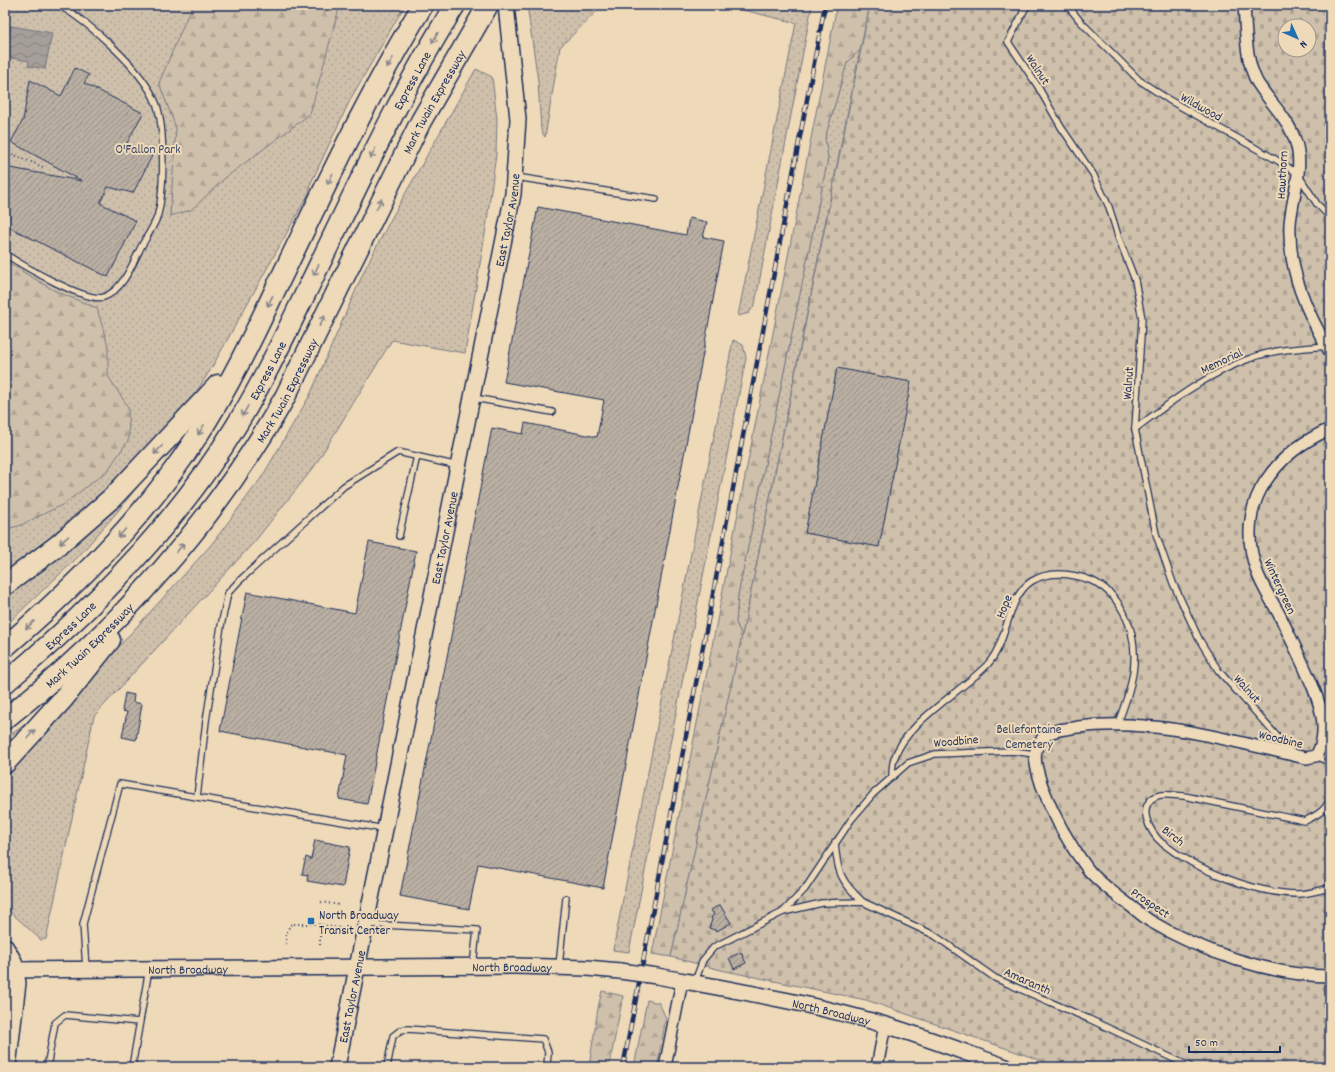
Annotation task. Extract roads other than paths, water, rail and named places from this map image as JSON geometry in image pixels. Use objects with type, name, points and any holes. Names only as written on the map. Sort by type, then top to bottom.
[{"type":"highway","points":[[5,647],[84,574],[143,508],[195,439],[241,360],[357,125],[423,5]]},
{"type":"highway","name":"Express Lane","points":[[5,683],[66,630],[97,599],[157,534],[211,464],[258,389],[374,150],[405,92],[455,5]]},
{"type":"highway","name":"Mark Twain Expressway","points":[[5,719],[93,642],[155,578],[212,510],[263,436],[285,397],[421,121],[465,42],[488,5]]},
{"type":"highway","points":[[465,42],[497,5]]},
{"type":"highway","points":[[5,585],[57,546],[112,497],[241,360]]},
{"type":"highway","points":[[5,763],[63,699],[155,578]]},
{"type":"street","name":"East Taylor Avenue","points":[[337,1067],[515,177],[518,119],[506,5]]},
{"type":"street","name":"Hawthorn","points":[[1244,5],[1250,65],[1257,81],[1286,122],[1296,140],[1298,157],[1297,173],[1290,224],[1292,254],[1299,290],[1309,314],[1329,348]]},
{"type":"street","name":"Wintergreen","points":[[1316,756],[1322,746],[1324,730],[1320,702],[1302,659],[1256,570],[1250,544],[1250,519],[1259,492],[1273,469],[1295,448],[1312,437],[1330,429]]},
{"type":"street","name":"Woodbine","points":[[1034,754],[1036,744],[1049,733],[1093,725],[1116,725],[1144,726],[1200,733],[1294,756],[1306,758],[1316,756]]},
{"type":"street","name":"Prospect","points":[[1034,754],[1039,776],[1051,810],[1088,869],[1112,891],[1150,921],[1202,946],[1246,962],[1274,970],[1314,976],[1330,976]]},
{"type":"street","points":[[5,946],[14,961],[11,970],[17,997],[8,1067]]},
{"type":"street","name":"North Broadway","points":[[11,970],[473,966],[559,967],[620,971],[657,976],[799,1004],[885,1025],[1006,1067]]},
{"type":"street","points":[[665,1067],[688,982]]},
{"type":"street","points":[[877,1067],[885,1025]]},
{"type":"lane","points":[[5,254],[34,272],[82,294],[94,297],[104,297],[116,288],[125,276],[156,219],[163,164],[157,104],[143,79],[128,62],[86,23],[59,5]]},
{"type":"lane","name":"Walnut","points":[[1027,5],[1008,42],[1038,84],[1061,127],[1093,174],[1109,207],[1119,239],[1135,280],[1142,319],[1135,429],[1156,534],[1173,583],[1199,639],[1218,670],[1294,756]]},
{"type":"lane","name":"Wildwood","points":[[1067,5],[1081,22],[1139,80],[1169,100],[1297,173],[1317,204],[1330,217]]},
{"type":"lane","points":[[515,177],[656,199]]},
{"type":"lane","name":"Memorial","points":[[1135,429],[1199,382],[1225,368],[1258,356],[1329,348]]},
{"type":"lane","points":[[472,398],[552,412]]},
{"type":"lane","points":[[197,797],[206,721],[221,626],[228,593],[239,581],[344,486],[398,452],[458,466]]},
{"type":"lane","points":[[399,536],[417,456]]},
{"type":"lane","name":"Hope","points":[[892,777],[895,757],[910,733],[987,665],[999,650],[1018,596],[1032,580],[1043,576],[1055,574],[1083,577],[1107,590],[1124,610],[1133,642],[1134,672],[1128,699],[1116,725]]},
{"type":"lane","name":"Woodbine","points":[[688,982],[714,947],[783,912],[805,889],[860,809],[908,763],[935,754],[1013,751],[1034,754]]},
{"type":"lane","name":"Woodbine","points":[[1316,756],[1330,762]]},
{"type":"lane","points":[[86,969],[83,924],[120,784],[385,829]]},
{"type":"lane","name":"Birch","points":[[1330,798],[1325,808],[1319,814],[1305,821],[1184,796],[1166,795],[1154,798],[1148,803],[1145,810],[1145,816],[1153,832],[1162,843],[1196,864],[1243,885],[1298,894],[1330,888]]},
{"type":"lane","name":"Amaranth","points":[[836,842],[837,866],[848,889],[863,902],[934,935],[995,978],[1089,1019],[1191,1067]]},
{"type":"lane","points":[[559,967],[566,898]]},
{"type":"lane","name":"Amaranth","points":[[783,912],[822,903],[863,902]]},
{"type":"lane","points":[[366,924],[476,930],[473,966]]},
{"type":"lane","points":[[132,1067],[149,969]]},
{"type":"lane","points":[[46,1067],[55,1023],[65,1015],[139,1022]]},
{"type":"lane","points":[[391,1067],[387,1067],[393,1036],[401,1030],[408,1029],[543,1039],[548,1052],[547,1067]]},
{"type":"water","points":[[11,26],[52,33],[45,69],[28,66],[29,61],[5,57]]},
{"type":"railway","points":[[623,1067],[825,5]]},
{"type":"place","name":"North Broadway Transit Center","points":[[311,921]]},
{"type":"park label","name":"O'Fallon Park","points":[[148,148]]},
{"type":"park label","name":"Bellefontaine Cemetery","points":[[1029,736]]}]
